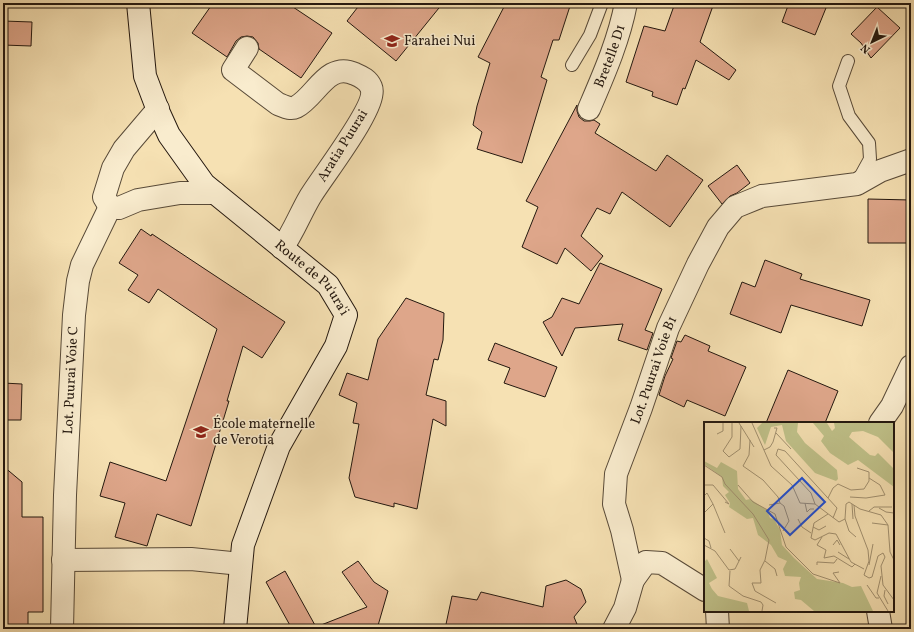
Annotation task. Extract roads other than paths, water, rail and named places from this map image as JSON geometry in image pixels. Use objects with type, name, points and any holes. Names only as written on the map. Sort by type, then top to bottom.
[{"type":"street","name":"Route de Pu'ura'i","points":[[138,3],[146,76],[169,135],[204,184],[328,286],[346,315],[336,346],[278,446],[243,545],[235,629]]},
{"type":"street","name":"Bretelle D1","points":[[589,109],[611,56],[622,22],[626,3]]},
{"type":"street","name":"Aratia Puurai","points":[[247,48],[234,70],[278,104],[286,108],[295,108],[330,74],[345,71],[353,73],[366,79],[372,88],[372,97],[363,119],[310,197],[282,248]]},
{"type":"street","points":[[158,109],[124,149],[113,168],[104,197],[110,207],[119,208],[138,200],[180,193],[215,193]]},
{"type":"street","name":"Lot. Puurai Voie B1","points":[[632,580],[622,530],[614,504],[616,474],[641,408],[668,328],[698,264],[718,227],[735,207],[762,196],[857,184],[880,171],[911,160]]},
{"type":"street","name":"Lot. Puurai Voie C","points":[[62,629],[62,560],[74,315],[78,281],[82,265],[110,207]]},
{"type":"street","points":[[881,422],[892,406],[911,366]]},
{"type":"street","points":[[62,560],[191,559],[241,564]]},
{"type":"street","points":[[614,629],[625,608],[632,580],[646,562],[662,563],[675,573],[704,589]]},
{"type":"street","points":[[717,612],[718,629]]},
{"type":"street","points":[[878,612],[881,629]]},
{"type":"lane","name":"Bretelle D1","points":[[572,65],[590,35],[602,3]]},
{"type":"lane","points":[[848,61],[839,86],[849,116],[869,143],[870,159],[857,184]]},
{"type":"place","name":"Farahei Nui","points":[[392,41]]},
{"type":"place","name":"École maternelle de Verotia","points":[[201,432]]}]
